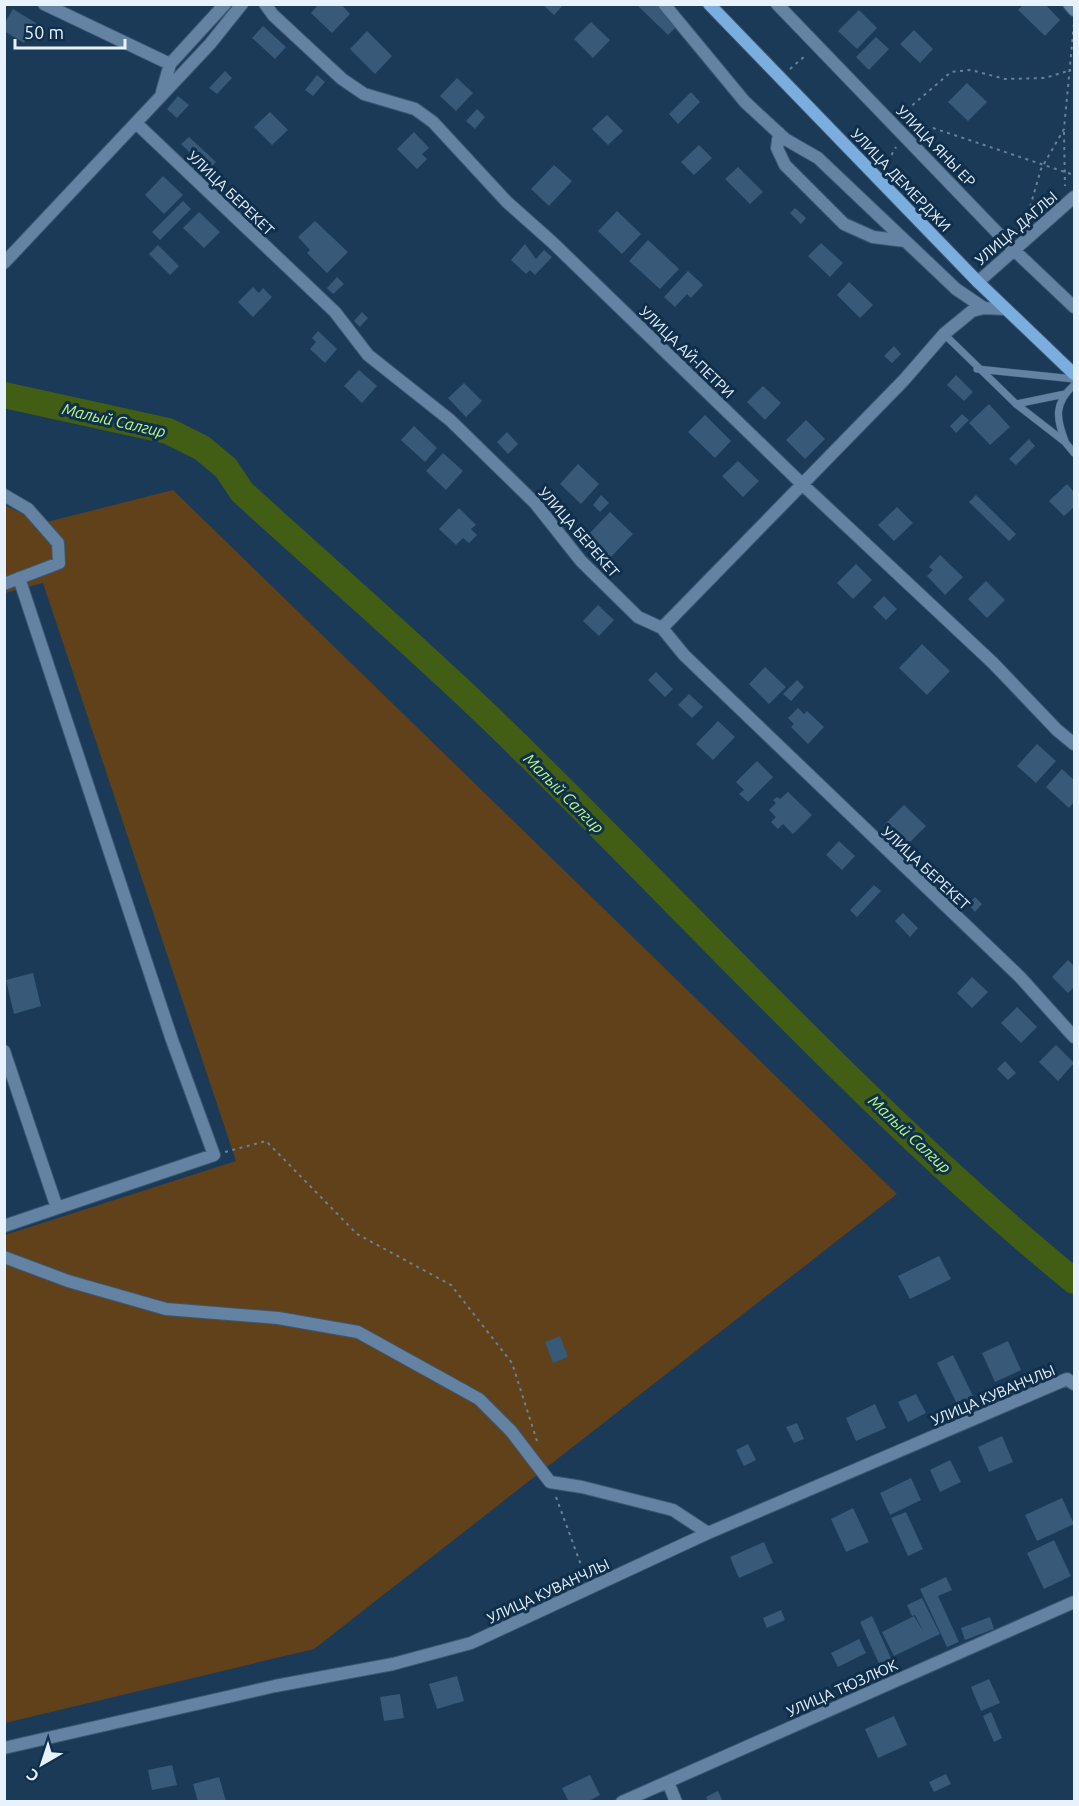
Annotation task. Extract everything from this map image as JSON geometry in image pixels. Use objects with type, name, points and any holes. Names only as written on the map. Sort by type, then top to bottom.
[{"type":"main road","name":"УЛИЦА ДЕМЕРДЖИ","points":[[709,4],[978,282],[1074,374]]},
{"type":"street","points":[[44,4],[170,64]]},
{"type":"street","points":[[161,93],[170,64],[225,4]]},
{"type":"street","points":[[4,263],[136,123],[161,93],[210,44],[242,4]]},
{"type":"street","name":"УЛИЦА АЙ-ПЕТРИ","points":[[265,4],[273,15],[342,79],[364,94],[415,109],[433,122],[507,202],[552,242],[993,663],[1057,730],[1074,744]]},
{"type":"street","points":[[664,4],[745,102],[779,133],[818,158],[956,289],[984,308]]},
{"type":"street","name":"УЛИЦА ЯНЫ ЕР","points":[[777,4],[1015,251],[1074,307]]},
{"type":"street","points":[[1069,4],[1074,10]]},
{"type":"street","name":"УЛИЦА БЕРЕКЕТ","points":[[136,123],[335,312],[368,355],[450,420],[535,503],[581,561],[638,617],[662,628],[684,655],[1020,977],[1074,1037]]},
{"type":"street","points":[[779,133],[777,148],[785,165],[837,218],[873,237],[905,241]]},
{"type":"street","name":"УЛИЦА ДАГЛЫ","points":[[978,282],[1070,201]]},
{"type":"street","points":[[662,628],[904,380],[944,334],[972,311],[984,308],[1006,309]]},
{"type":"street","points":[[4,495],[28,509],[58,543],[59,563],[4,584]]},
{"type":"street","points":[[4,1226],[214,1155],[172,1040],[19,578]]},
{"type":"street","points":[[4,1051],[57,1208]]},
{"type":"street","points":[[4,1257],[68,1281],[166,1309],[278,1318],[358,1332],[479,1399],[511,1431],[550,1482],[582,1487],[673,1510],[708,1533]]},
{"type":"street","name":"УЛИЦА КУВАНЧЛЫ","points":[[4,1748],[275,1686],[393,1664],[471,1643],[708,1533],[1067,1379],[1074,1384]]},
{"type":"street","name":"УЛИЦА ТЮЗЛЮК","points":[[622,1802],[1074,1602]]},
{"type":"street","points":[[668,1782],[676,1802]]},
{"type":"lane","points":[[944,334],[977,369],[1016,404],[1065,442],[1074,453]]},
{"type":"lane","points":[[977,369],[1074,379]]},
{"type":"lane","points":[[1065,442],[1057,419],[1057,409],[1065,394],[1074,386]]},
{"type":"lane","points":[[1016,404],[1065,394]]},
{"type":"path","points":[[1070,201],[1065,174],[1064,129],[1074,17]]},
{"type":"path","points":[[781,78],[817,44]]},
{"type":"path","points":[[892,123],[951,72],[971,70],[1005,79],[1045,78],[1071,70]]},
{"type":"path","points":[[878,178],[904,134],[913,130],[933,129],[1065,174],[1074,175]]},
{"type":"path","points":[[1015,251],[1043,165],[1064,129]]},
{"type":"path","points":[[214,1155],[266,1141],[357,1234],[451,1285],[512,1363],[540,1449]]},
{"type":"path","points":[[550,1482],[590,1588]]},
{"type":"shaded area","points":[[173,490],[897,1194],[314,1649],[5,1723],[5,1235],[236,1161],[43,583],[5,593],[4,505],[43,523]]},
{"type":"building","points":[[319,4],[341,4],[350,14],[332,33],[311,13]]},
{"type":"building","points":[[542,4],[564,4],[554,15]]},
{"type":"building","points":[[636,4],[661,4],[680,23],[668,35]]},
{"type":"building","points":[[1024,4],[1045,4],[1060,20],[1045,36],[1018,10]]},
{"type":"building","points":[[13,9],[36,23],[24,43],[4,31],[4,24]]},
{"type":"building","points":[[859,10],[877,28],[857,49],[838,31]]},
{"type":"building","points":[[591,22],[610,40],[593,58],[574,39]]},
{"type":"building","points":[[263,26],[286,47],[275,59],[252,38]]},
{"type":"building","points":[[914,30],[933,49],[920,63],[900,44]]},
{"type":"building","points":[[367,31],[392,56],[375,74],[350,49]]},
{"type":"building","points":[[876,37],[889,49],[869,70],[856,57]]},
{"type":"building","points":[[225,71],[232,78],[217,94],[209,88]]},
{"type":"building","points":[[317,75],[325,82],[313,96],[305,90]]},
{"type":"building","points":[[457,78],[473,93],[456,111],[440,96]]},
{"type":"building","points":[[967,83],[987,102],[968,121],[948,102]]},
{"type":"building","points":[[691,92],[700,102],[678,124],[669,114]]},
{"type":"building","points":[[178,96],[189,105],[177,118],[167,109]]},
{"type":"building","points":[[477,109],[485,117],[475,129],[466,121]]},
{"type":"building","points":[[270,112],[288,130],[272,145],[254,127]]},
{"type":"building","points":[[607,115],[623,131],[608,145],[592,129]]},
{"type":"building","points":[[414,132],[429,148],[422,154],[427,159],[417,169],[397,149]]},
{"type":"building","points":[[189,137],[216,162],[208,170],[181,144]]},
{"type":"building","points":[[699,145],[712,158],[694,175],[681,162]]},
{"type":"building","points":[[554,165],[572,181],[549,206],[531,189]]},
{"type":"building","points":[[738,167],[763,192],[750,204],[725,179]]},
{"type":"building","points":[[163,176],[183,195],[164,214],[145,195]]},
{"type":"building","points":[[183,201],[191,209],[160,240],[152,232]]},
{"type":"building","points":[[795,208],[806,218],[801,224],[790,213]]},
{"type":"building","points":[[617,211],[641,234],[622,254],[598,231]]},
{"type":"building","points":[[199,212],[220,232],[204,248],[183,228]]},
{"type":"building","points":[[315,221],[348,252],[327,273],[307,253],[310,250],[298,237]]},
{"type":"building","points":[[648,240],[679,269],[660,289],[629,261]]},
{"type":"building","points":[[821,243],[843,263],[830,277],[808,256]]},
{"type":"building","points":[[525,244],[536,259],[544,250],[552,257],[535,275],[530,270],[526,274],[511,260]]},
{"type":"building","points":[[158,245],[179,266],[170,275],[149,254]]},
{"type":"building","points":[[688,271],[703,285],[691,298],[687,294],[675,307],[664,297]]},
{"type":"building","points":[[337,277],[344,284],[333,294],[327,288]]},
{"type":"building","points":[[849,282],[873,305],[860,318],[837,295]]},
{"type":"building","points":[[253,287],[259,293],[263,288],[272,297],[253,317],[238,302]]},
{"type":"building","points":[[362,312],[368,318],[360,327],[354,321]]},
{"type":"building","points":[[318,331],[337,349],[325,363],[310,349],[316,342],[312,338]]},
{"type":"building","points":[[894,346],[901,354],[892,363],[884,356]]},
{"type":"building","points":[[359,370],[377,386],[362,403],[344,386]]},
{"type":"building","points":[[956,375],[973,392],[964,401],[947,385]]},
{"type":"building","points":[[464,383],[482,401],[466,417],[448,398]]},
{"type":"building","points":[[763,386],[781,403],[765,420],[747,402]]},
{"type":"building","points":[[989,404],[1010,427],[990,445],[969,423]]},
{"type":"building","points":[[962,414],[969,420],[956,433],[950,426]]},
{"type":"building","points":[[705,415],[731,441],[715,458],[688,432]]},
{"type":"building","points":[[806,420],[825,439],[805,459],[786,440]]},
{"type":"building","points":[[414,426],[437,448],[425,462],[401,440]]},
{"type":"building","points":[[507,432],[518,444],[508,454],[497,442]]},
{"type":"building","points":[[1029,439],[1035,446],[1016,465],[1009,459]]},
{"type":"building","points":[[443,453],[463,471],[446,490],[426,471]]},
{"type":"building","points":[[738,461],[759,481],[743,497],[722,476]]},
{"type":"building","points":[[578,464],[599,484],[581,504],[560,484]]},
{"type":"building","points":[[1067,484],[1074,492],[1074,507],[1064,516],[1049,501]]},
{"type":"building","points":[[601,495],[609,503],[600,512],[593,505]]},
{"type":"building","points":[[976,495],[1016,534],[1009,541],[969,502]]},
{"type":"building","points":[[897,507],[913,523],[894,541],[878,525]]},
{"type":"building","points":[[459,508],[476,525],[471,529],[477,535],[469,543],[463,538],[456,545],[439,529]]},
{"type":"building","points":[[610,512],[633,534],[610,558],[587,536]]},
{"type":"building","points":[[940,555],[963,577],[945,595],[927,576],[933,570],[929,567]]},
{"type":"building","points":[[856,564],[872,580],[853,599],[837,583]]},
{"type":"building","points":[[986,581],[1005,600],[987,618],[968,599]]},
{"type":"building","points":[[884,596],[897,609],[886,620],[873,607]]},
{"type":"building","points":[[598,605],[614,620],[599,636],[583,621]]},
{"type":"building","points":[[922,644],[950,671],[927,695],[899,668]]},
{"type":"building","points":[[765,667],[786,687],[769,704],[749,684]]},
{"type":"building","points":[[656,672],[673,689],[665,697],[648,680]]},
{"type":"building","points":[[797,680],[804,687],[791,701],[783,694]]},
{"type":"building","points":[[689,694],[703,707],[692,718],[678,705]]},
{"type":"building","points":[[798,708],[804,714],[807,711],[824,727],[808,744],[791,727],[794,724],[788,718]]},
{"type":"building","points":[[718,721],[735,737],[713,760],[696,744]]},
{"type":"building","points":[[1037,744],[1056,761],[1036,783],[1017,766]]},
{"type":"building","points":[[757,761],[773,777],[748,802],[739,794],[744,790],[736,782]]},
{"type":"building","points":[[1062,769],[1074,780],[1074,802],[1069,808],[1046,787]]},
{"type":"building","points":[[788,792],[812,815],[793,834],[783,824],[778,829],[771,822],[776,817],[769,810],[776,803],[773,800],[777,797],[780,799]]},
{"type":"building","points":[[904,805],[926,826],[906,846],[884,825]]},
{"type":"building","points":[[839,841],[855,856],[842,870],[826,855]]},
{"type":"building","points":[[874,885],[881,891],[857,917],[850,910]]},
{"type":"building","points":[[975,897],[982,904],[975,912],[968,904]]},
{"type":"building","points":[[903,913],[918,928],[910,937],[895,921]]},
{"type":"building","points":[[1068,960],[1074,966],[1074,987],[1068,993],[1052,977]]},
{"type":"building","points":[[33,973],[41,1006],[14,1014],[6,980]]},
{"type":"building","points":[[972,977],[988,992],[972,1008],[957,993]]},
{"type":"building","points":[[1017,1007],[1037,1027],[1021,1043],[1001,1023]]},
{"type":"building","points":[[1056,1045],[1074,1063],[1058,1081],[1039,1062]]},
{"type":"building","points":[[1005,1061],[1016,1073],[1008,1080],[997,1069]]},
{"type":"building","points":[[939,1256],[951,1279],[910,1299],[898,1276]]},
{"type":"building","points":[[560,1336],[568,1357],[553,1363],[545,1342]]},
{"type":"building","points":[[1008,1341],[1021,1370],[995,1382],[982,1353]]},
{"type":"building","points":[[953,1355],[974,1398],[958,1406],[937,1363]]},
{"type":"building","points":[[916,1394],[926,1413],[908,1422],[898,1402]]},
{"type":"building","points":[[875,1404],[886,1428],[856,1441],[846,1418]]},
{"type":"building","points":[[797,1423],[804,1439],[794,1443],[786,1427]]},
{"type":"building","points":[[1002,1436],[1013,1462],[989,1472],[978,1447]]},
{"type":"building","points":[[748,1444],[756,1460],[744,1466],[736,1450]]},
{"type":"building","points":[[950,1460],[961,1482],[940,1492],[930,1470]]},
{"type":"building","points":[[911,1478],[921,1500],[890,1515],[880,1493]]},
{"type":"building","points":[[1062,1498],[1074,1524],[1037,1541],[1025,1515]]},
{"type":"building","points":[[853,1508],[869,1542],[846,1552],[831,1519]]},
{"type":"building","points":[[906,1512],[923,1549],[908,1556],[891,1518]]},
{"type":"building","points":[[1054,1540],[1071,1576],[1044,1589],[1027,1553]]},
{"type":"building","points":[[764,1542],[773,1563],[739,1578],[730,1557]]},
{"type":"building","points":[[946,1577],[952,1590],[938,1596],[959,1642],[947,1647],[920,1589]]},
{"type":"building","points":[[922,1598],[940,1634],[894,1656],[882,1632],[914,1616],[923,1631],[915,1615],[912,1616],[907,1605]]},
{"type":"building","points":[[781,1610],[785,1620],[767,1628],[763,1618]]},
{"type":"building","points":[[872,1616],[894,1665],[882,1670],[860,1622]]},
{"type":"building","points":[[990,1617],[994,1629],[965,1640],[961,1628]]},
{"type":"building","points":[[859,1639],[866,1653],[838,1667],[831,1653]]},
{"type":"building","points":[[457,1676],[464,1701],[437,1709],[429,1684]]},
{"type":"building","points":[[989,1679],[1000,1703],[981,1711],[971,1687]]},
{"type":"building","points":[[400,1694],[404,1718],[384,1721],[380,1697]]},
{"type":"building","points":[[991,1712],[1002,1738],[994,1742],[983,1716]]},
{"type":"building","points":[[894,1716],[907,1745],[878,1758],[865,1729]]},
{"type":"building","points":[[172,1765],[177,1785],[152,1790],[148,1770]]},
{"type":"building","points":[[946,1774],[951,1784],[934,1792],[929,1782]]},
{"type":"building","points":[[590,1775],[600,1795],[587,1802],[569,1802],[562,1788]]},
{"type":"building","points":[[219,1777],[226,1801],[198,1802],[193,1784]]},
{"type":"building","points":[[718,1791],[723,1802],[708,1802],[706,1797]]},
{"type":"waterway","name":"Малый Салгир","points":[[4,395],[168,431],[202,448],[226,468],[242,492],[489,717],[848,1077],[921,1147],[1074,1281]]}]
